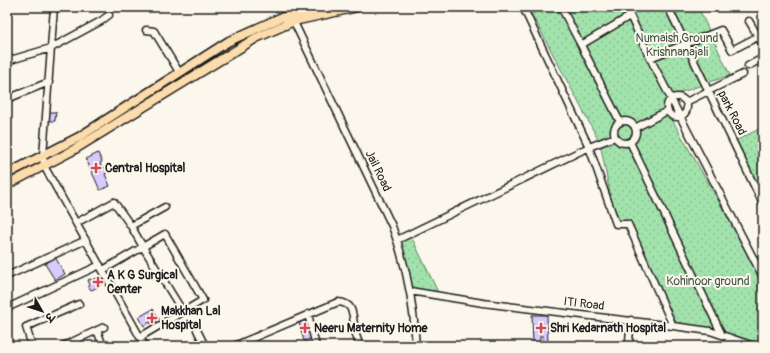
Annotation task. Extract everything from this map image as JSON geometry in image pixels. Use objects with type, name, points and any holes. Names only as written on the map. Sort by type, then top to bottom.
[{"type":"main road","points":[[8,172],[79,137],[229,41],[318,7]]},
{"type":"main road","points":[[7,185],[70,152],[256,38],[292,18],[358,7]]},
{"type":"street","points":[[54,7],[43,156],[44,166],[145,346]]},
{"type":"street","points":[[523,7],[589,146],[616,224],[628,224],[673,326]]},
{"type":"street","points":[[561,7],[620,122]]},
{"type":"street","points":[[626,7],[650,58],[763,277]]},
{"type":"street","name":"park Road","points":[[668,7],[763,204]]},
{"type":"street","points":[[7,61],[51,48],[101,21],[109,15]]},
{"type":"street","points":[[581,45],[630,16]]},
{"type":"street","name":"Jail Road","points":[[292,18],[392,226],[410,291],[416,346]]},
{"type":"street","points":[[749,21],[761,35],[763,45]]},
{"type":"street","points":[[146,30],[154,30],[179,72]]},
{"type":"street","points":[[650,58],[721,30],[732,50],[761,35]]},
{"type":"street","points":[[748,66],[763,58]]},
{"type":"street","points":[[686,102],[743,74]]},
{"type":"street","points":[[7,99],[49,82]]},
{"type":"street","points":[[679,97],[686,102],[687,110],[681,117],[674,118],[667,111],[666,105],[671,98],[679,97]]},
{"type":"street","points":[[635,128],[667,111]]},
{"type":"street","points":[[628,121],[635,128],[635,136],[630,142],[621,143],[615,137],[614,128],[620,122],[628,121]]},
{"type":"street","points":[[397,240],[589,146],[615,137]]},
{"type":"street","points":[[630,142],[725,336],[727,346]]},
{"type":"street","points":[[76,223],[114,202],[131,226],[183,312]]},
{"type":"street","points":[[131,226],[165,207]]},
{"type":"street","points":[[7,308],[101,267],[143,247],[165,234],[203,300],[140,337]]},
{"type":"street","points":[[7,276],[86,240]]},
{"type":"street","name":"ITI Road","points":[[410,291],[483,303],[631,320],[710,331],[754,346]]},
{"type":"street","points":[[234,346],[338,302],[344,302],[352,309],[355,330],[360,346]]},
{"type":"street","points":[[32,346],[26,327],[79,304]]},
{"type":"street","points":[[308,314],[316,346]]},
{"type":"street","points":[[628,341],[631,320]]},
{"type":"street","points":[[63,346],[104,327]]},
{"type":"street","points":[[97,330],[103,346]]},
{"type":"street","points":[[197,330],[205,346]]},
{"type":"green space","name":"Kohinoor ground","points":[[528,7],[698,7],[730,75],[674,95],[675,97],[670,116],[763,279],[763,346],[754,346],[728,337],[673,326],[628,223],[616,224],[600,143]]},
{"type":"green space","points":[[763,127],[763,212],[735,141]]},
{"type":"green space","points":[[410,234],[438,292],[413,290],[400,239]]},
{"type":"building","points":[[49,112],[56,112],[55,121],[49,121]]},
{"type":"building","points":[[98,153],[102,162],[100,163],[102,168],[105,167],[107,173],[105,174],[110,186],[100,190],[86,159]]},
{"type":"building","points":[[55,257],[65,274],[55,280],[45,264]]},
{"type":"building","points":[[99,277],[102,284],[92,290],[90,289],[88,280]]},
{"type":"building","points":[[153,309],[159,319],[144,326],[139,317]]},
{"type":"building","points":[[532,315],[547,315],[548,344],[543,344],[543,336],[540,336],[540,345],[533,346]]},
{"type":"building","points":[[307,320],[313,338],[304,341],[299,323]]},
{"type":"place","name":"Central Hospital","points":[[96,168]]},
{"type":"place","name":"A K G Surgical Center","points":[[98,282]]},
{"type":"place","name":"Makkhan Lal Hospital","points":[[152,318]]},
{"type":"place","name":"Neeru Maternity Home","points":[[305,328]]},
{"type":"place","name":"Shri Kedarnath Hospital","points":[[541,328]]},
{"type":"park label","name":"Numaish Ground Krishnanajali","points":[[677,45]]}]
